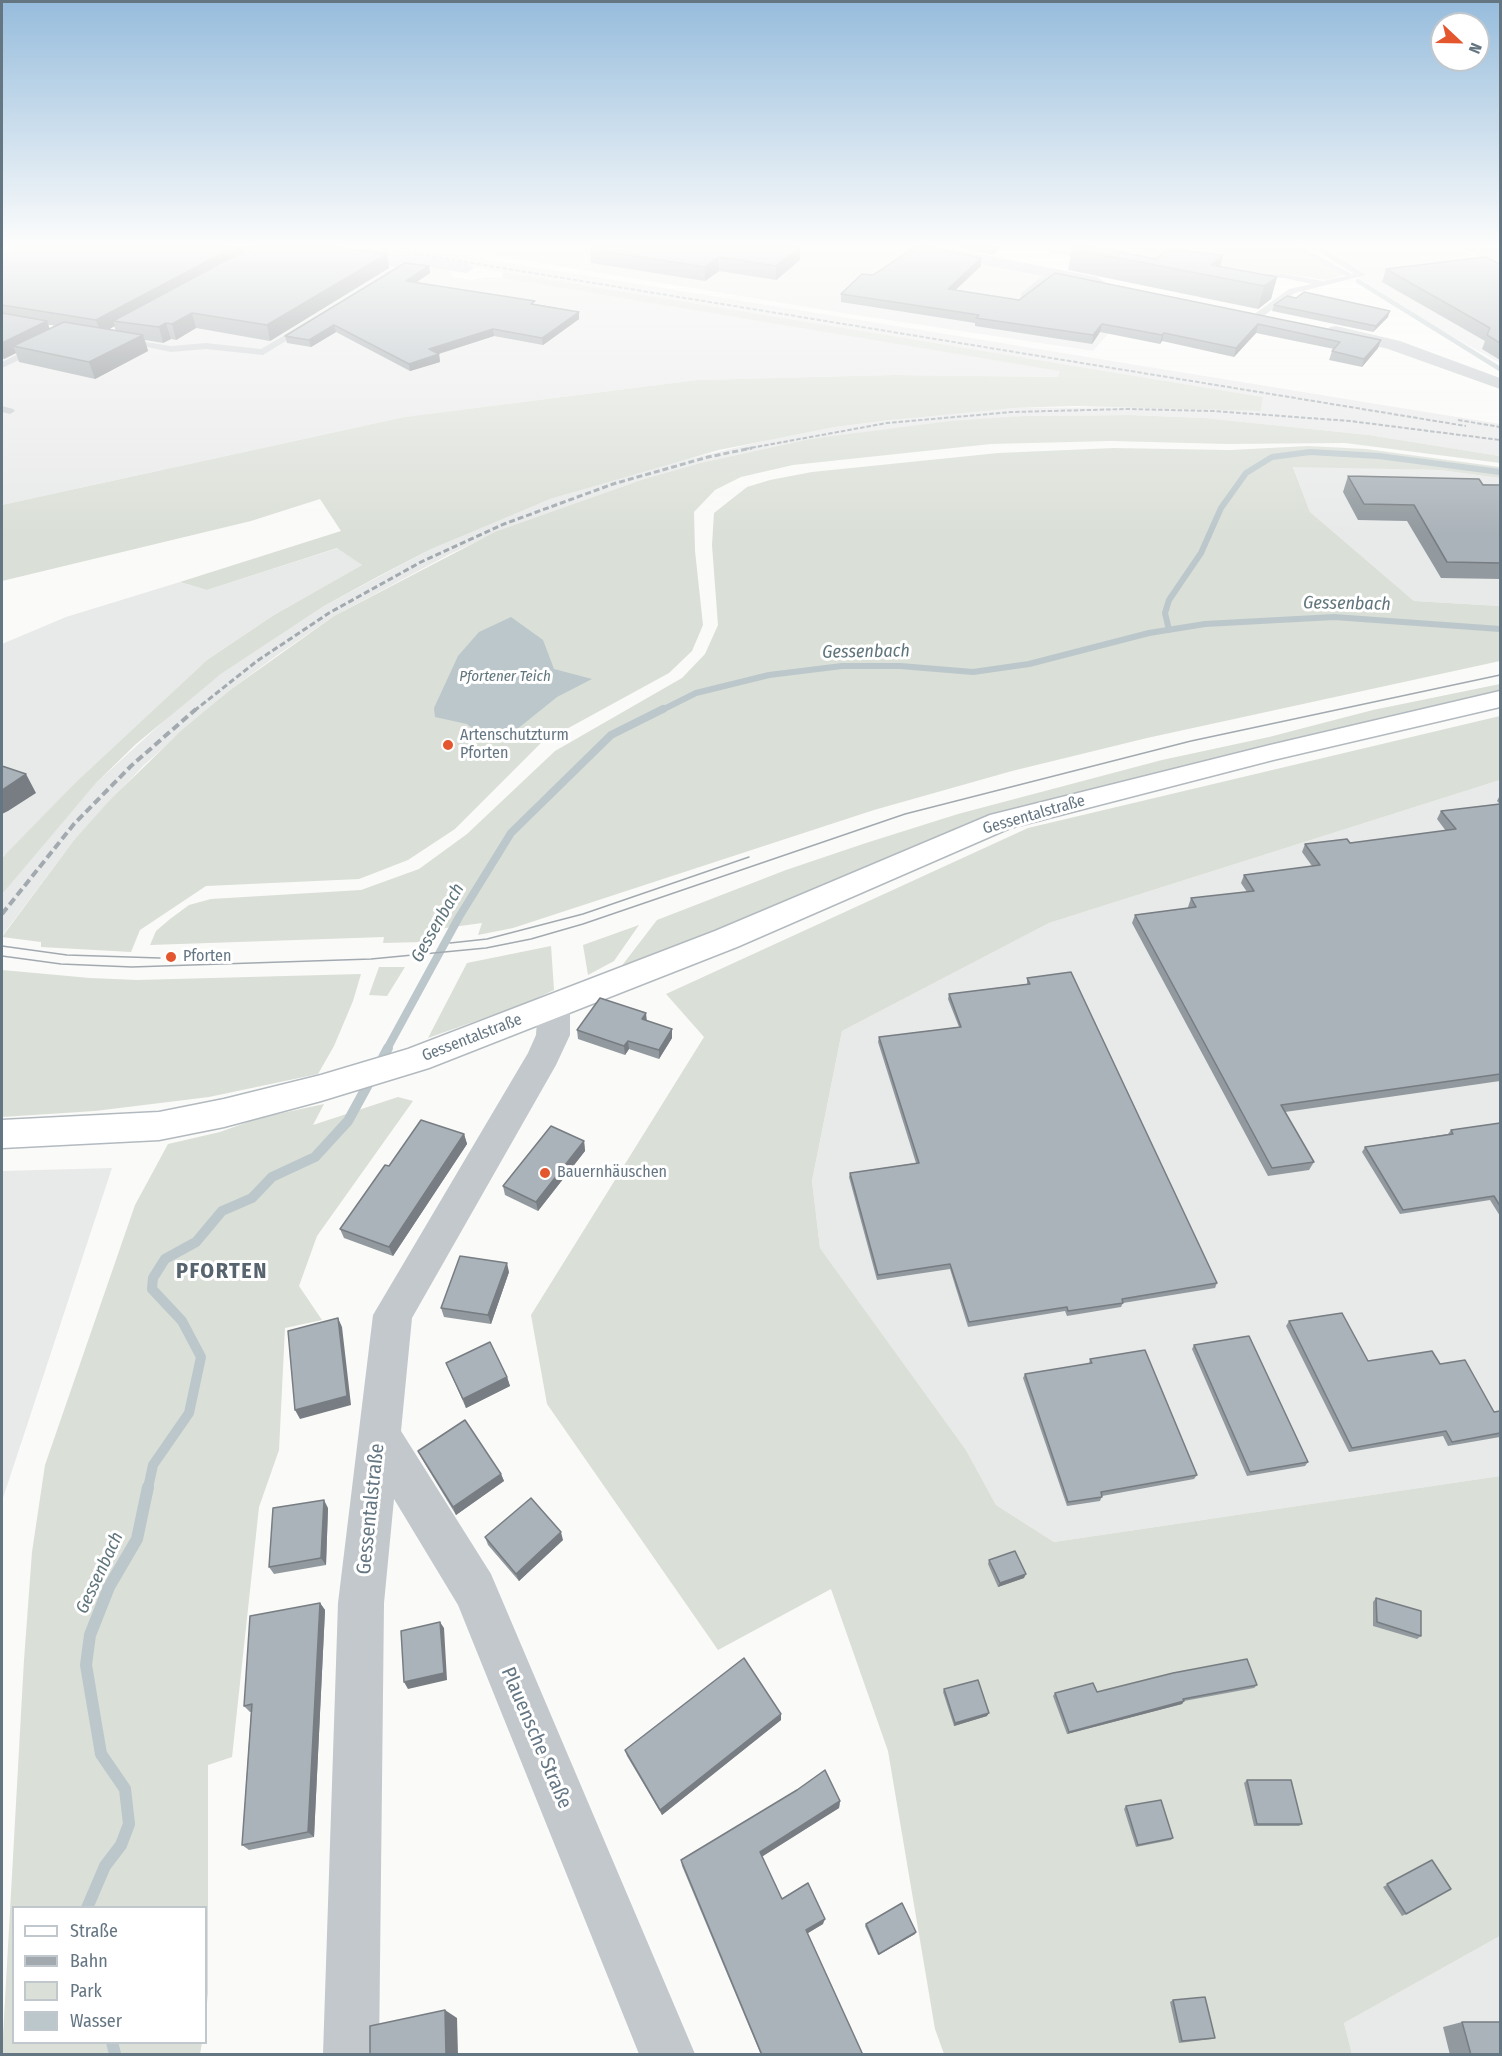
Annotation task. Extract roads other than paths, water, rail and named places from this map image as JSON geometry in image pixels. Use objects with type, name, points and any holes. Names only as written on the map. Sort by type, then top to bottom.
[{"type":"main road","name":"Gessentalstraße","points":[[2,1134],[159,1126],[224,1113],[337,1083],[417,1059],[726,939],[1000,821],[1270,753],[1500,699]]},
{"type":"street","points":[[1385,343],[1500,384]]},
{"type":"street","name":"Gessentalstraße","points":[[351,2055],[361,1603],[393,1315],[544,1056],[553,1035],[554,1006]]},
{"type":"street","name":"Plauensche Straße","points":[[380,1434],[474,1590],[667,2055]]},
{"type":"lane","points":[[2,365],[47,343]]},
{"type":"lane","points":[[133,343],[171,349],[206,346],[263,352],[278,343]]},
{"type":"water","name":"Pfortener Teich","points":[[511,617],[543,640],[554,669],[592,679],[557,697],[506,738],[489,742],[467,724],[435,717],[434,708],[458,656],[479,632]]},
{"type":"waterway","points":[[1458,343],[1500,369]]},
{"type":"waterway","points":[[1169,630],[1165,613],[1169,600],[1201,553],[1221,508],[1246,473],[1272,457],[1310,452],[1379,456],[1500,472]]},
{"type":"waterway","name":"Gessenbach","points":[[1169,630],[1205,624],[1334,617],[1500,629]]},
{"type":"waterway","name":"Gessenbach","points":[[660,711],[696,693],[769,675],[842,666],[900,666],[973,672],[1029,664],[1169,630]]},
{"type":"waterway","name":"Gessenbach","points":[[387,1049],[459,917],[511,833],[611,735],[663,709]]},
{"type":"waterway","name":"Gessenbach","points":[[379,1065],[388,1048]]},
{"type":"waterway","name":"Gessenbach","points":[[148,1488],[153,1465],[189,1413],[201,1357],[182,1321],[152,1289],[153,1278],[165,1259],[196,1242],[222,1211],[252,1198],[272,1177],[315,1157],[348,1121],[371,1079]]},
{"type":"waterway","name":"Gessenbach","points":[[88,1906],[105,1866],[121,1845],[129,1824],[125,1789],[101,1754],[86,1665],[90,1635],[109,1587],[137,1539],[148,1487]]},
{"type":"waterway","name":"Gessenbach","points":[[112,2044],[115,2054]]},
{"type":"tram line","points":[[2,956],[61,964],[132,967],[371,959],[486,948],[531,939],[583,924],[905,814],[1191,741],[1500,675]]},
{"type":"tram line","points":[[450,943],[487,939],[583,914],[749,857]]},
{"type":"tram line","points":[[2,946],[67,955],[160,958]]},
{"type":"railway","points":[[959,343],[1466,426]]},
{"type":"railway","points":[[745,449],[887,423],[1012,412],[1127,409],[1213,411],[1350,421],[1500,440]]},
{"type":"railway","points":[[1458,420],[1500,427]]},
{"type":"railway","points":[[194,711],[257,661],[329,613],[421,562],[504,524],[613,484],[708,457],[752,448]]},
{"type":"railway","points":[[2,914],[74,824],[131,766],[196,709]]},
{"type":"place","name":"Artenschutzturm Pforten","points":[[448,745]]},
{"type":"place","name":"Pforten","points":[[171,957]]},
{"type":"place","name":"Bauernhäuschen","points":[[545,1173]]},
{"type":"district","name":"PFORTEN","points":[[222,1272]]}]
